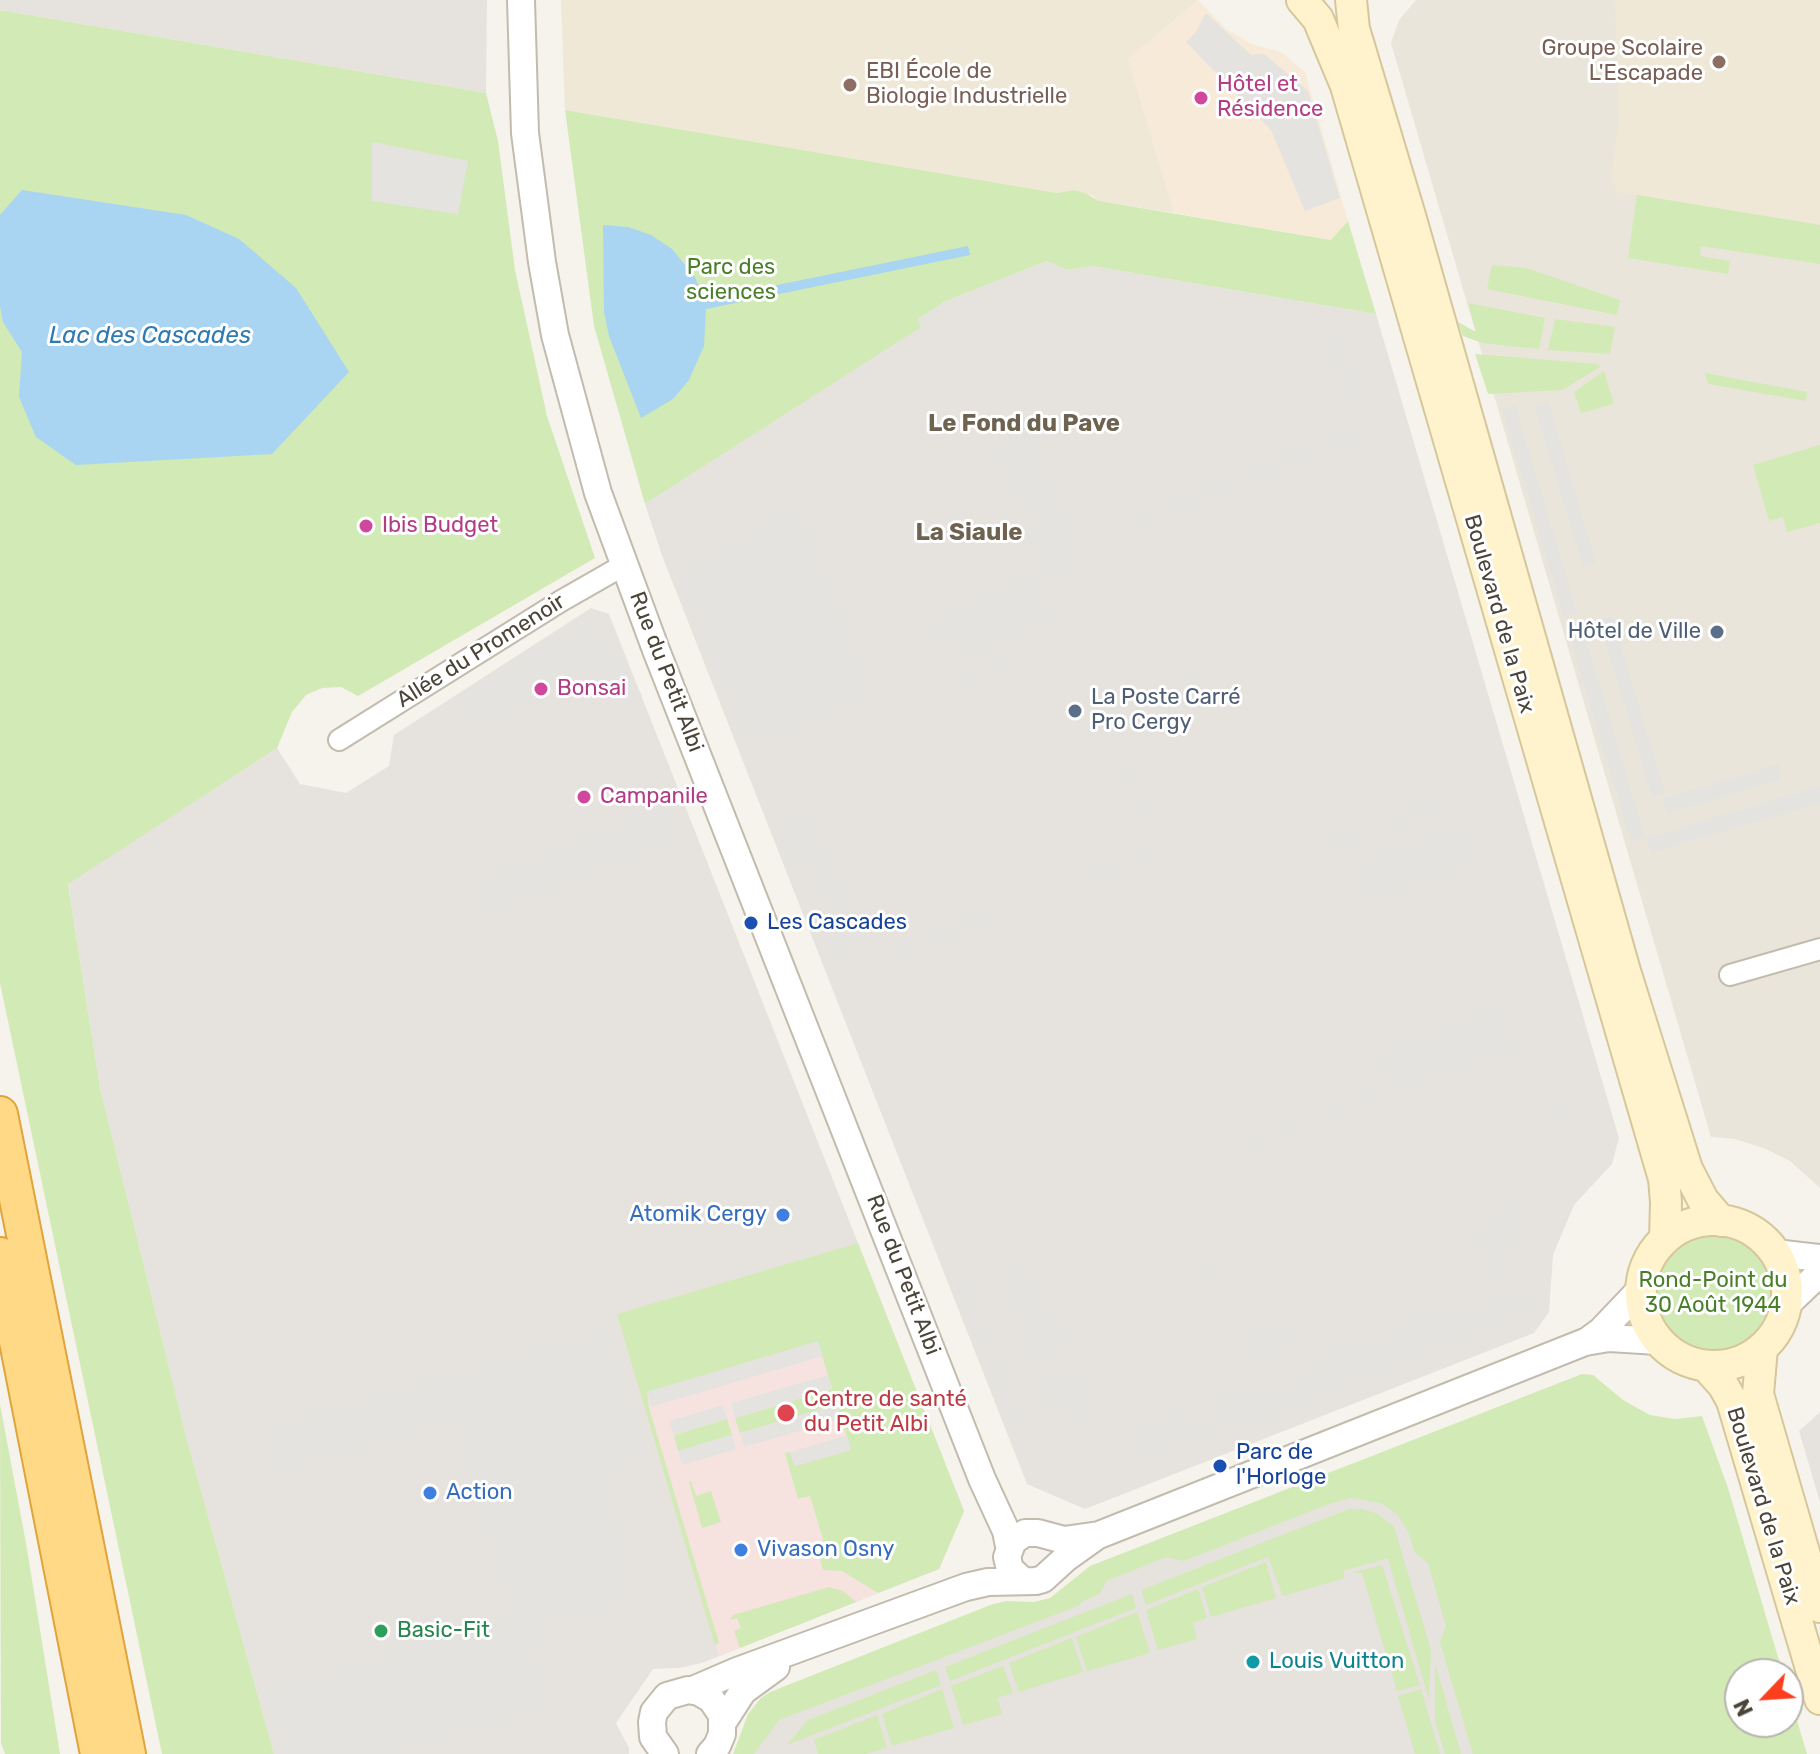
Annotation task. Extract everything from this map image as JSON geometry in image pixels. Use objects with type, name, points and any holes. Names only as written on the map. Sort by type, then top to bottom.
[{"type":"highway","points":[[0,1114],[128,1754]]},
{"type":"highway","points":[[0,1255],[98,1754]]},
{"type":"highway","points":[[56,1544],[73,1754]]},
{"type":"highway","points":[[104,1636],[128,1672],[146,1754]]},
{"type":"main road","name":"Boulevard de la Paix","points":[[1302,0],[1318,19],[1350,101],[1664,1179],[1665,1239]]},
{"type":"main road","name":"Boulevard de la Paix","points":[[1351,0],[1354,29],[1630,986],[1687,1169],[1703,1200],[1721,1221]]},
{"type":"main road","points":[[1721,1221],[1752,1231],[1775,1253],[1786,1282],[1786,1305],[1775,1333],[1762,1348],[1732,1364],[1706,1366],[1683,1360],[1658,1341],[1644,1317],[1641,1289],[1648,1261],[1665,1239],[1691,1224],[1721,1221]]},
{"type":"main road","name":"Boulevard de la Paix","points":[[1762,1348],[1758,1394],[1820,1607]]},
{"type":"main road","name":"Boulevard de la Paix","points":[[1706,1366],[1732,1401],[1820,1699]]},
{"type":"street","name":"Rue du Petit Albi","points":[[521,0],[525,133],[544,277],[575,418],[598,493],[990,1495],[1004,1511],[1023,1543]]},
{"type":"street","name":"Allée du Promenoir","points":[[339,740],[624,565]]},
{"type":"street","points":[[1730,975],[1820,949]]},
{"type":"street","points":[[1775,1253],[1820,1258]]},
{"type":"street","points":[[1786,1305],[1820,1273]]},
{"type":"street","points":[[1585,1342],[1601,1331],[1641,1289]]},
{"type":"street","points":[[659,1751],[652,1722],[659,1703],[675,1692],[693,1690],[966,1587],[985,1577],[1023,1543],[1099,1535],[1585,1342],[1609,1338],[1658,1341]]},
{"type":"street","points":[[966,1587],[988,1582],[1036,1581],[1049,1575],[1099,1535]]},
{"type":"street","points":[[1023,1543],[1056,1550],[1053,1569]]},
{"type":"street","points":[[1022,1580],[1010,1569],[1023,1543]]},
{"type":"street","points":[[710,1754],[720,1740],[723,1722],[734,1702],[751,1683],[821,1642]]},
{"type":"street","points":[[693,1690],[716,1703],[723,1722]]},
{"type":"shaded area","points":[[0,0],[487,0],[486,93],[0,10]]},
{"type":"shaded area","name":"EBI École de Biologie Industrielle","points":[[561,0],[1198,0],[1128,59],[1174,213],[1099,201],[1074,190],[1057,193],[565,110]]},
{"type":"shaded area","points":[[1198,0],[1226,29],[1252,44],[1281,52],[1305,72],[1348,221],[1332,240],[1174,213],[1128,59]]},
{"type":"shaded area","points":[[1416,0],[1820,0],[1820,1188],[1790,1161],[1766,1149],[1735,1139],[1711,1137],[1391,43],[1399,20]]},
{"type":"shaded area","name":"Groupe Scolaire L'Escapade","points":[[1615,0],[1820,0],[1820,225],[1617,192],[1611,176],[1619,123]]},
{"type":"shaded area","points":[[1206,13],[1251,55],[1264,54],[1308,91],[1340,198],[1305,211],[1271,130],[1186,42],[1196,32]]},
{"type":"shaded area","points":[[372,142],[468,161],[458,214],[372,201]]},
{"type":"shaded area","points":[[1047,261],[1067,270],[1092,266],[1376,314],[1619,1138],[1612,1164],[1574,1205],[1553,1255],[1549,1312],[1534,1333],[1085,1509],[1027,1484],[663,558],[645,504],[920,327],[918,319],[946,301]]},
{"type":"shaded area","points":[[1338,324],[1365,397],[1348,403],[1321,330]]},
{"type":"shaded area","points":[[1548,401],[1596,563],[1583,567],[1534,405]]},
{"type":"shaded area","points":[[1515,405],[1577,612],[1564,616],[1502,409]]},
{"type":"shaded area","points":[[1025,409],[1081,549],[1071,554],[1079,571],[1044,586],[1058,622],[969,658],[962,642],[936,652],[922,618],[1040,570],[1023,529],[1040,523],[1035,511],[1018,517],[990,449],[1007,442],[998,420]]},
{"type":"shaded area","points":[[1381,415],[1388,431],[1143,528],[1136,512]]},
{"type":"shaded area","points":[[985,434],[989,444],[927,468],[923,457]]},
{"type":"shaded area","points":[[797,499],[878,699],[749,750],[677,574]]},
{"type":"shaded area","points":[[591,608],[609,614],[964,1511],[939,1569],[702,1663],[653,1669],[616,1723],[629,1754],[274,1754],[187,1440],[100,1088],[68,883],[277,748],[300,784],[346,793],[389,766],[394,735]]},
{"type":"shaded area","points":[[589,615],[642,695],[617,708],[588,668],[476,736],[456,699]]},
{"type":"shaded area","points":[[1612,616],[1665,793],[1652,797],[1599,620]]},
{"type":"shaded area","points":[[1583,630],[1645,837],[1631,841],[1569,634]]},
{"type":"shaded area","points":[[1177,631],[1193,631],[1193,709],[1177,709]]},
{"type":"shaded area","points":[[1031,644],[1036,657],[953,692],[947,679]]},
{"type":"shaded area","points":[[1102,680],[1129,750],[1115,756],[1088,685]]},
{"type":"shaded area","points":[[1133,763],[1159,827],[1146,833],[1120,768]]},
{"type":"shaded area","points":[[1778,764],[1782,779],[1667,814],[1663,799]]},
{"type":"shaded area","points":[[1820,786],[1820,803],[1651,853],[1646,838]]},
{"type":"shaded area","points":[[1452,790],[1457,806],[1386,832],[1380,816]]},
{"type":"shaded area","points":[[673,800],[686,841],[481,918],[469,881]]},
{"type":"shaded area","points":[[811,801],[868,945],[831,960],[819,926],[831,921],[817,886],[803,891],[798,879],[811,874],[808,865],[793,871],[772,816]]},
{"type":"shaded area","points":[[1467,820],[1482,863],[1365,905],[1349,862]]},
{"type":"shaded area","points":[[1368,822],[1374,836],[1333,852],[1327,838]]},
{"type":"shaded area","points":[[1149,845],[1155,860],[1077,890],[1072,874]]},
{"type":"shaded area","points":[[999,903],[1005,918],[898,962],[892,947]]},
{"type":"shaded area","points":[[1503,1002],[1520,1049],[1396,1094],[1384,1064],[1369,1069],[1363,1053]]},
{"type":"shaded area","points":[[1378,1085],[1383,1099],[1327,1121],[1322,1107]]},
{"type":"shaded area","points":[[1561,1092],[1577,1146],[1563,1150],[1547,1096]]},
{"type":"shaded area","points":[[1317,1111],[1321,1123],[1240,1153],[1235,1141]]},
{"type":"shaded area","points":[[1519,1190],[1533,1208],[1517,1234],[1514,1250],[1504,1249],[1510,1281],[1487,1292],[1478,1267],[1475,1239],[1481,1210],[1497,1211],[1506,1197]]},
{"type":"shaded area","points":[[1197,1235],[1215,1281],[1201,1287],[1183,1240]]},
{"type":"shaded area","name":"Centre de santé du Petit Albi","points":[[858,1243],[964,1511],[939,1569],[719,1656],[617,1314]]},
{"type":"shaded area","points":[[1026,1262],[1032,1277],[1045,1273],[1052,1292],[1040,1297],[1043,1304],[1056,1300],[1075,1350],[1030,1367],[995,1274]]},
{"type":"shaded area","points":[[965,1268],[1036,1448],[1022,1453],[952,1273]]},
{"type":"shaded area","points":[[1520,1280],[1538,1295],[1529,1309],[1515,1318],[1248,1429],[1244,1420],[1142,1463],[1128,1427],[1181,1407],[1188,1421],[1222,1408],[1217,1393],[1239,1384],[1246,1398],[1318,1370],[1313,1355],[1371,1333],[1377,1346],[1393,1340],[1388,1325],[1457,1297],[1463,1313],[1490,1301]]},
{"type":"shaded area","points":[[1285,1315],[1299,1349],[1250,1370],[1236,1336]]},
{"type":"shaded area","points":[[610,1325],[651,1459],[605,1475],[637,1586],[624,1594],[625,1608],[604,1615],[555,1612],[536,1654],[552,1709],[400,1754],[283,1754],[263,1688],[509,1617],[452,1425],[273,1476],[258,1426]]},
{"type":"shaded area","points":[[818,1341],[823,1356],[651,1407],[647,1392]]},
{"type":"shaded area","points":[[1078,1366],[1101,1420],[1077,1431],[1068,1410],[1051,1417],[1035,1379],[1063,1367],[1066,1372]]},
{"type":"shaded area","points":[[828,1375],[832,1389],[735,1418],[731,1403]]},
{"type":"shaded area","points":[[1563,1395],[1730,1658],[1724,1658],[1724,1738],[1793,1738],[1798,1754],[739,1754],[750,1719],[1009,1628],[1094,1579]]},
{"type":"shaded area","points":[[837,1404],[841,1419],[744,1447],[740,1433]]},
{"type":"shaded area","points":[[723,1405],[727,1419],[674,1435],[669,1421]]},
{"type":"shaded area","points":[[1820,1412],[1820,1502],[1799,1431]]},
{"type":"shaded area","points":[[732,1435],[736,1449],[682,1465],[678,1451]]},
{"type":"shaded area","points":[[847,1435],[851,1450],[794,1466],[790,1452]]},
{"type":"green space","points":[[0,10],[486,93],[498,141],[515,270],[547,416],[595,558],[358,696],[341,687],[322,688],[306,695],[292,712],[277,748],[68,884],[100,1088],[187,1440],[274,1754],[162,1754],[0,983]]},
{"type":"green space","name":"Parc des sciences","points":[[565,110],[1057,193],[1074,190],[1099,201],[1331,240],[1348,221],[1376,314],[1092,266],[1067,270],[1047,261],[946,301],[918,319],[921,327],[645,504],[594,326]]},
{"type":"green space","points":[[1637,195],[1820,225],[1820,264],[1701,246],[1700,256],[1730,261],[1728,274],[1628,258]]},
{"type":"green space","points":[[1492,265],[1526,268],[1620,300],[1617,315],[1487,289]]},
{"type":"green space","points":[[1468,303],[1545,318],[1539,349],[1482,343],[1463,336],[1458,322],[1476,332]]},
{"type":"green space","points":[[1555,319],[1615,327],[1610,354],[1548,350]]},
{"type":"green space","points":[[1475,354],[1598,364],[1600,367],[1562,390],[1488,394]]},
{"type":"green space","points":[[1604,371],[1614,404],[1581,413],[1574,392]]},
{"type":"green space","points":[[1705,373],[1807,392],[1806,401],[1708,384]]},
{"type":"green space","points":[[1820,445],[1820,523],[1787,532],[1783,517],[1769,521],[1753,465]]},
{"type":"green space","name":"Rond-Point du 30 Août 1944","points":[[1713,1231],[1737,1236],[1757,1249],[1770,1269],[1775,1293],[1770,1317],[1757,1337],[1737,1350],[1713,1355],[1689,1350],[1669,1337],[1656,1317],[1651,1293],[1656,1269],[1669,1249],[1689,1236]]},
{"type":"green space","points":[[858,1243],[964,1511],[939,1569],[878,1593],[842,1571],[823,1570],[820,1559],[828,1556],[810,1496],[798,1499],[785,1453],[790,1452],[795,1466],[851,1450],[837,1405],[740,1433],[735,1418],[832,1389],[818,1342],[647,1392],[649,1408],[719,1643],[715,1645],[617,1314]]},
{"type":"green space","points":[[1582,1374],[1593,1375],[1623,1400],[1650,1415],[1675,1419],[1702,1416],[1728,1488],[1778,1658],[1724,1658],[1724,1738],[1802,1738],[1807,1754],[1473,1754],[1440,1642],[1446,1626],[1428,1563],[1415,1553],[1408,1531],[1397,1514],[1381,1503],[1351,1498],[1184,1561],[1166,1557],[1107,1581],[1099,1594],[1078,1606],[779,1720],[754,1754],[733,1754],[748,1714],[770,1692],[993,1604],[1050,1598],[1090,1566]]},
{"type":"green space","points":[[0,1404],[60,1754],[5,1754],[1,1743]]},
{"type":"green space","points":[[727,1419],[732,1435],[678,1451],[674,1435]]},
{"type":"green space","points":[[691,1481],[696,1496],[711,1491],[721,1522],[702,1528]]},
{"type":"green space","points":[[1349,1509],[1378,1514],[1394,1527],[1431,1650],[1429,1700],[1388,1558],[1343,1571],[1345,1578],[1283,1596],[1268,1557],[1146,1605],[1141,1590]]},
{"type":"green space","points":[[1266,1562],[1276,1598],[1211,1617],[1202,1587]]},
{"type":"green space","points":[[1382,1565],[1420,1685],[1397,1691],[1362,1573],[1351,1573]]},
{"type":"green space","points":[[829,1587],[843,1591],[856,1602],[740,1648],[734,1631],[741,1628],[737,1618],[730,1620],[733,1615]]},
{"type":"green space","points":[[1198,1589],[1207,1618],[1193,1623],[1197,1639],[1158,1650],[1146,1610]]},
{"type":"green space","points":[[1132,1594],[1136,1608],[950,1681],[945,1667]]},
{"type":"green space","points":[[1137,1612],[1150,1653],[1087,1671],[1076,1637]]},
{"type":"green space","points":[[1072,1638],[1083,1672],[1019,1692],[1009,1663]]},
{"type":"green space","points":[[1435,1663],[1461,1754],[1445,1754],[1435,1721]]},
{"type":"green space","points":[[1003,1666],[1013,1693],[997,1698],[1002,1714],[963,1725],[951,1686]]},
{"type":"green space","points":[[936,1670],[941,1685],[787,1745],[808,1720]]},
{"type":"green space","points":[[942,1689],[954,1728],[892,1746],[882,1714]]},
{"type":"green space","points":[[1421,1689],[1440,1754],[1415,1754],[1398,1696]]},
{"type":"green space","points":[[877,1715],[887,1748],[865,1754],[818,1754],[814,1740]]},
{"type":"water","name":"Lac des Cascades","points":[[22,190],[186,215],[239,239],[296,288],[349,372],[272,454],[76,465],[36,437],[19,397],[22,352],[3,322],[0,306],[0,215]]},
{"type":"water","points":[[603,225],[628,227],[651,235],[672,249],[695,277],[704,300],[968,246],[970,255],[706,309],[704,346],[689,380],[673,399],[641,418],[609,336],[604,312]]},
{"type":"place","name":"Groupe Scolaire L'Escapade","points":[[1719,62]]},
{"type":"place","name":"EBI École de Biologie Industrielle","points":[[850,85]]},
{"type":"place","name":"Hôtel et Résidence","points":[[1201,98]]},
{"type":"place","name":"Ibis Budget","points":[[366,526]]},
{"type":"place","name":"Hôtel de Ville","points":[[1717,632]]},
{"type":"place","name":"Bonsai","points":[[541,689]]},
{"type":"place","name":"La Poste Carré Pro Cergy","points":[[1075,711]]},
{"type":"place","name":"Campanile","points":[[584,797]]},
{"type":"place","name":"Les Cascades","points":[[751,923]]},
{"type":"place","name":"Atomik Cergy","points":[[783,1215]]},
{"type":"place","name":"Centre de santé du Petit Albi","points":[[786,1413]]},
{"type":"place","name":"Parc de l'Horloge","points":[[1220,1466]]},
{"type":"place","name":"Action","points":[[430,1493]]},
{"type":"place","name":"Vivason Osny","points":[[741,1550]]},
{"type":"place","name":"Basic-Fit","points":[[381,1631]]},
{"type":"place","name":"Louis Vuitton","points":[[1253,1662]]},
{"type":"district","name":"Le Fond du Pave","points":[[1024,424]]},
{"type":"district","name":"La Siaule","points":[[969,533]]}]
